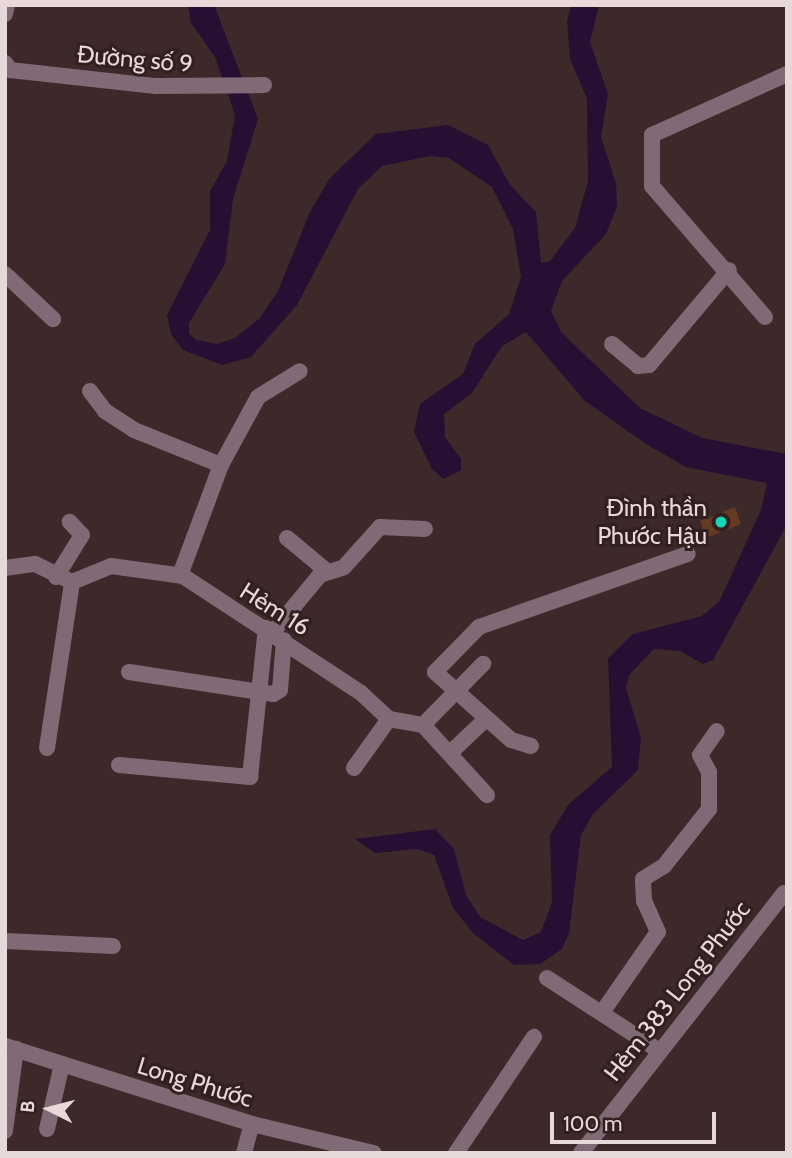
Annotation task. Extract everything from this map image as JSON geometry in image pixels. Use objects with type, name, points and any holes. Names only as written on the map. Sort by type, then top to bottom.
[{"type":"street","points":[[5,14],[7,5]]},
{"type":"street","name":"Đường số 9","points":[[5,63],[10,70],[210,88],[259,85]]},
{"type":"street","points":[[765,317],[729,270],[652,186],[652,135],[787,74]]},
{"type":"street","points":[[612,344],[638,366],[649,365],[729,270]]},
{"type":"street","points":[[5,274],[53,319]]},
{"type":"street","points":[[180,575],[220,465],[258,397],[300,372]]},
{"type":"street","points":[[90,391],[105,411],[134,430],[220,465]]},
{"type":"street","points":[[56,577],[82,535],[70,522]]},
{"type":"street","points":[[119,765],[244,780],[254,770],[256,694],[274,634],[320,575],[344,567],[380,527],[425,529]]},
{"type":"street","points":[[287,538],[328,572]]},
{"type":"street","points":[[531,746],[510,740],[435,672],[479,627],[688,554]]},
{"type":"street","points":[[5,568],[35,564],[56,577],[72,582],[47,748]]},
{"type":"street","name":"Hẻm 16","points":[[72,582],[111,566],[180,575],[362,693],[389,719]]},
{"type":"street","points":[[129,672],[256,694],[280,690],[274,634]]},
{"type":"street","points":[[423,725],[484,664]]},
{"type":"street","points":[[354,768],[389,719],[423,725],[451,752],[487,795]]},
{"type":"street","points":[[451,752],[485,720]]},
{"type":"street","points":[[603,1011],[658,932],[644,901],[643,879],[664,866],[709,809],[709,772],[701,755],[717,731]]},
{"type":"street","name":"Hẻm 383 Long Phước","points":[[581,1153],[657,1050],[784,893]]},
{"type":"street","points":[[5,941],[113,946]]},
{"type":"street","points":[[547,978],[603,1011],[657,1050]]},
{"type":"street","points":[[456,1153],[534,1037]]},
{"type":"street","points":[[5,1131],[10,1047]]},
{"type":"street","name":"Long Phước","points":[[10,1047],[252,1124],[374,1153]]},
{"type":"street","points":[[47,1129],[62,1064]]},
{"type":"street","points":[[244,1153],[252,1124]]},
{"type":"shaded area","points":[[188,5],[214,5],[258,119],[233,199],[225,264],[189,323],[189,334],[197,340],[217,344],[235,338],[259,319],[278,291],[310,212],[330,178],[376,134],[448,125],[488,145],[510,185],[536,212],[541,263],[550,261],[575,228],[588,181],[587,99],[570,59],[567,21],[571,5],[599,5],[590,42],[608,94],[601,137],[616,183],[617,207],[606,234],[562,281],[551,311],[561,332],[640,408],[702,438],[787,454],[787,525],[713,660],[703,664],[680,651],[654,649],[629,675],[626,688],[641,738],[638,770],[593,814],[581,835],[569,933],[562,949],[540,964],[514,965],[473,933],[453,908],[434,855],[417,849],[375,853],[355,839],[435,829],[454,849],[466,895],[480,917],[523,940],[541,932],[552,902],[550,835],[568,805],[612,767],[608,658],[633,634],[702,616],[719,602],[761,510],[767,483],[686,467],[646,444],[585,401],[526,332],[502,346],[472,393],[444,414],[445,437],[461,459],[461,470],[443,479],[432,469],[414,432],[420,404],[463,374],[475,344],[509,314],[521,277],[513,229],[492,187],[449,158],[430,156],[382,166],[358,189],[297,305],[251,357],[222,365],[183,350],[171,334],[167,315],[210,230],[210,191],[227,161],[235,115],[215,57],[191,23]]},
{"type":"building","name":"Đình thần Phước Hậu","points":[[735,507],[741,524],[706,538],[700,521]]},
{"type":"place","name":"Đình thần Phước Hậu","points":[[721,522]]}]
